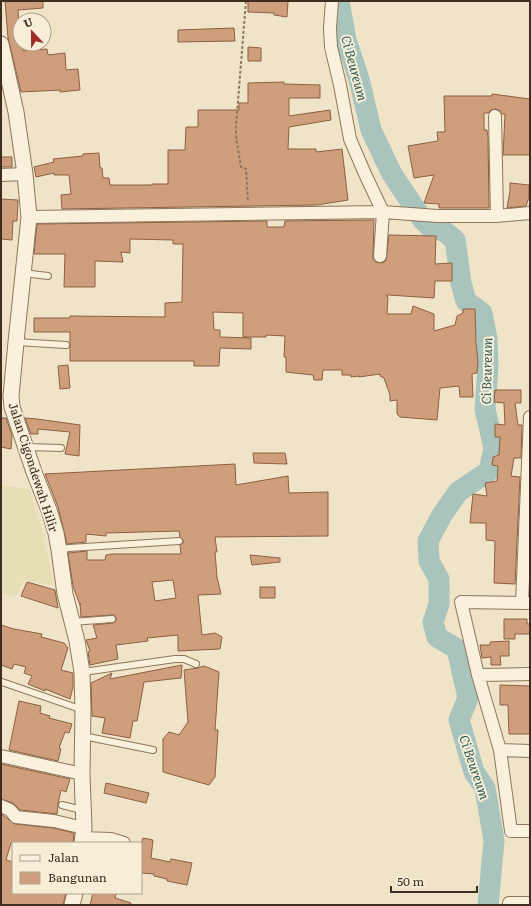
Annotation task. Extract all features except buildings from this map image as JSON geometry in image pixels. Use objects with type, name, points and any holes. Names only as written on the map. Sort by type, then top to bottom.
[{"type":"street","points":[[332,1],[330,28],[331,47],[350,139],[383,212],[380,256]]},
{"type":"street","name":"Jalan Cigondewah Hilir","points":[[1,44],[16,112],[25,174],[29,217],[11,396],[12,407],[34,472],[50,510],[59,550],[65,594],[77,641],[82,672],[83,836]]},
{"type":"street","points":[[495,116],[497,216]]},
{"type":"street","points":[[1,175],[25,174]]},
{"type":"street","points":[[29,217],[383,212],[438,216],[497,216],[530,213]]},
{"type":"street","points":[[530,417],[526,603],[461,602],[478,675],[500,750],[511,831],[530,831]]},
{"type":"street","points":[[478,675],[530,674]]},
{"type":"street","points":[[500,750],[530,750]]},
{"type":"street","points":[[1,756],[82,774]]},
{"type":"street","points":[[1,806],[10,810],[16,817],[54,821],[83,836],[111,839],[121,842]]},
{"type":"street","points":[[72,905],[75,894]]},
{"type":"street","points":[[509,905],[509,903],[530,903]]},
{"type":"lane","points":[[23,273],[48,276]]},
{"type":"lane","points":[[16,342],[66,345]]},
{"type":"lane","points":[[25,447],[60,448]]},
{"type":"lane","points":[[59,550],[69,548],[179,541]]},
{"type":"lane","points":[[72,622],[112,619]]},
{"type":"lane","points":[[82,672],[98,671],[175,659],[184,659],[196,664]]},
{"type":"lane","points":[[2,682],[83,710]]},
{"type":"lane","points":[[83,736],[153,750]]},
{"type":"lane","points":[[62,806],[84,810]]},
{"type":"path","points":[[246,1],[236,137],[241,166],[246,170],[248,213]]},
{"type":"shaded area","points":[[1,486],[29,489],[42,529],[54,586],[24,580],[16,597],[1,593]]},
{"type":"waterway","name":"Ci Beureum","points":[[339,1],[346,40],[359,79],[371,130],[392,174],[422,219],[429,226],[445,232],[455,240],[461,283],[466,301],[482,313],[487,338],[488,367],[485,409],[494,448],[489,471],[458,492],[442,515],[428,541],[429,561],[439,579],[439,604],[433,622],[437,637],[457,649],[468,698],[459,720],[474,772],[485,788],[494,841],[488,905]]}]
